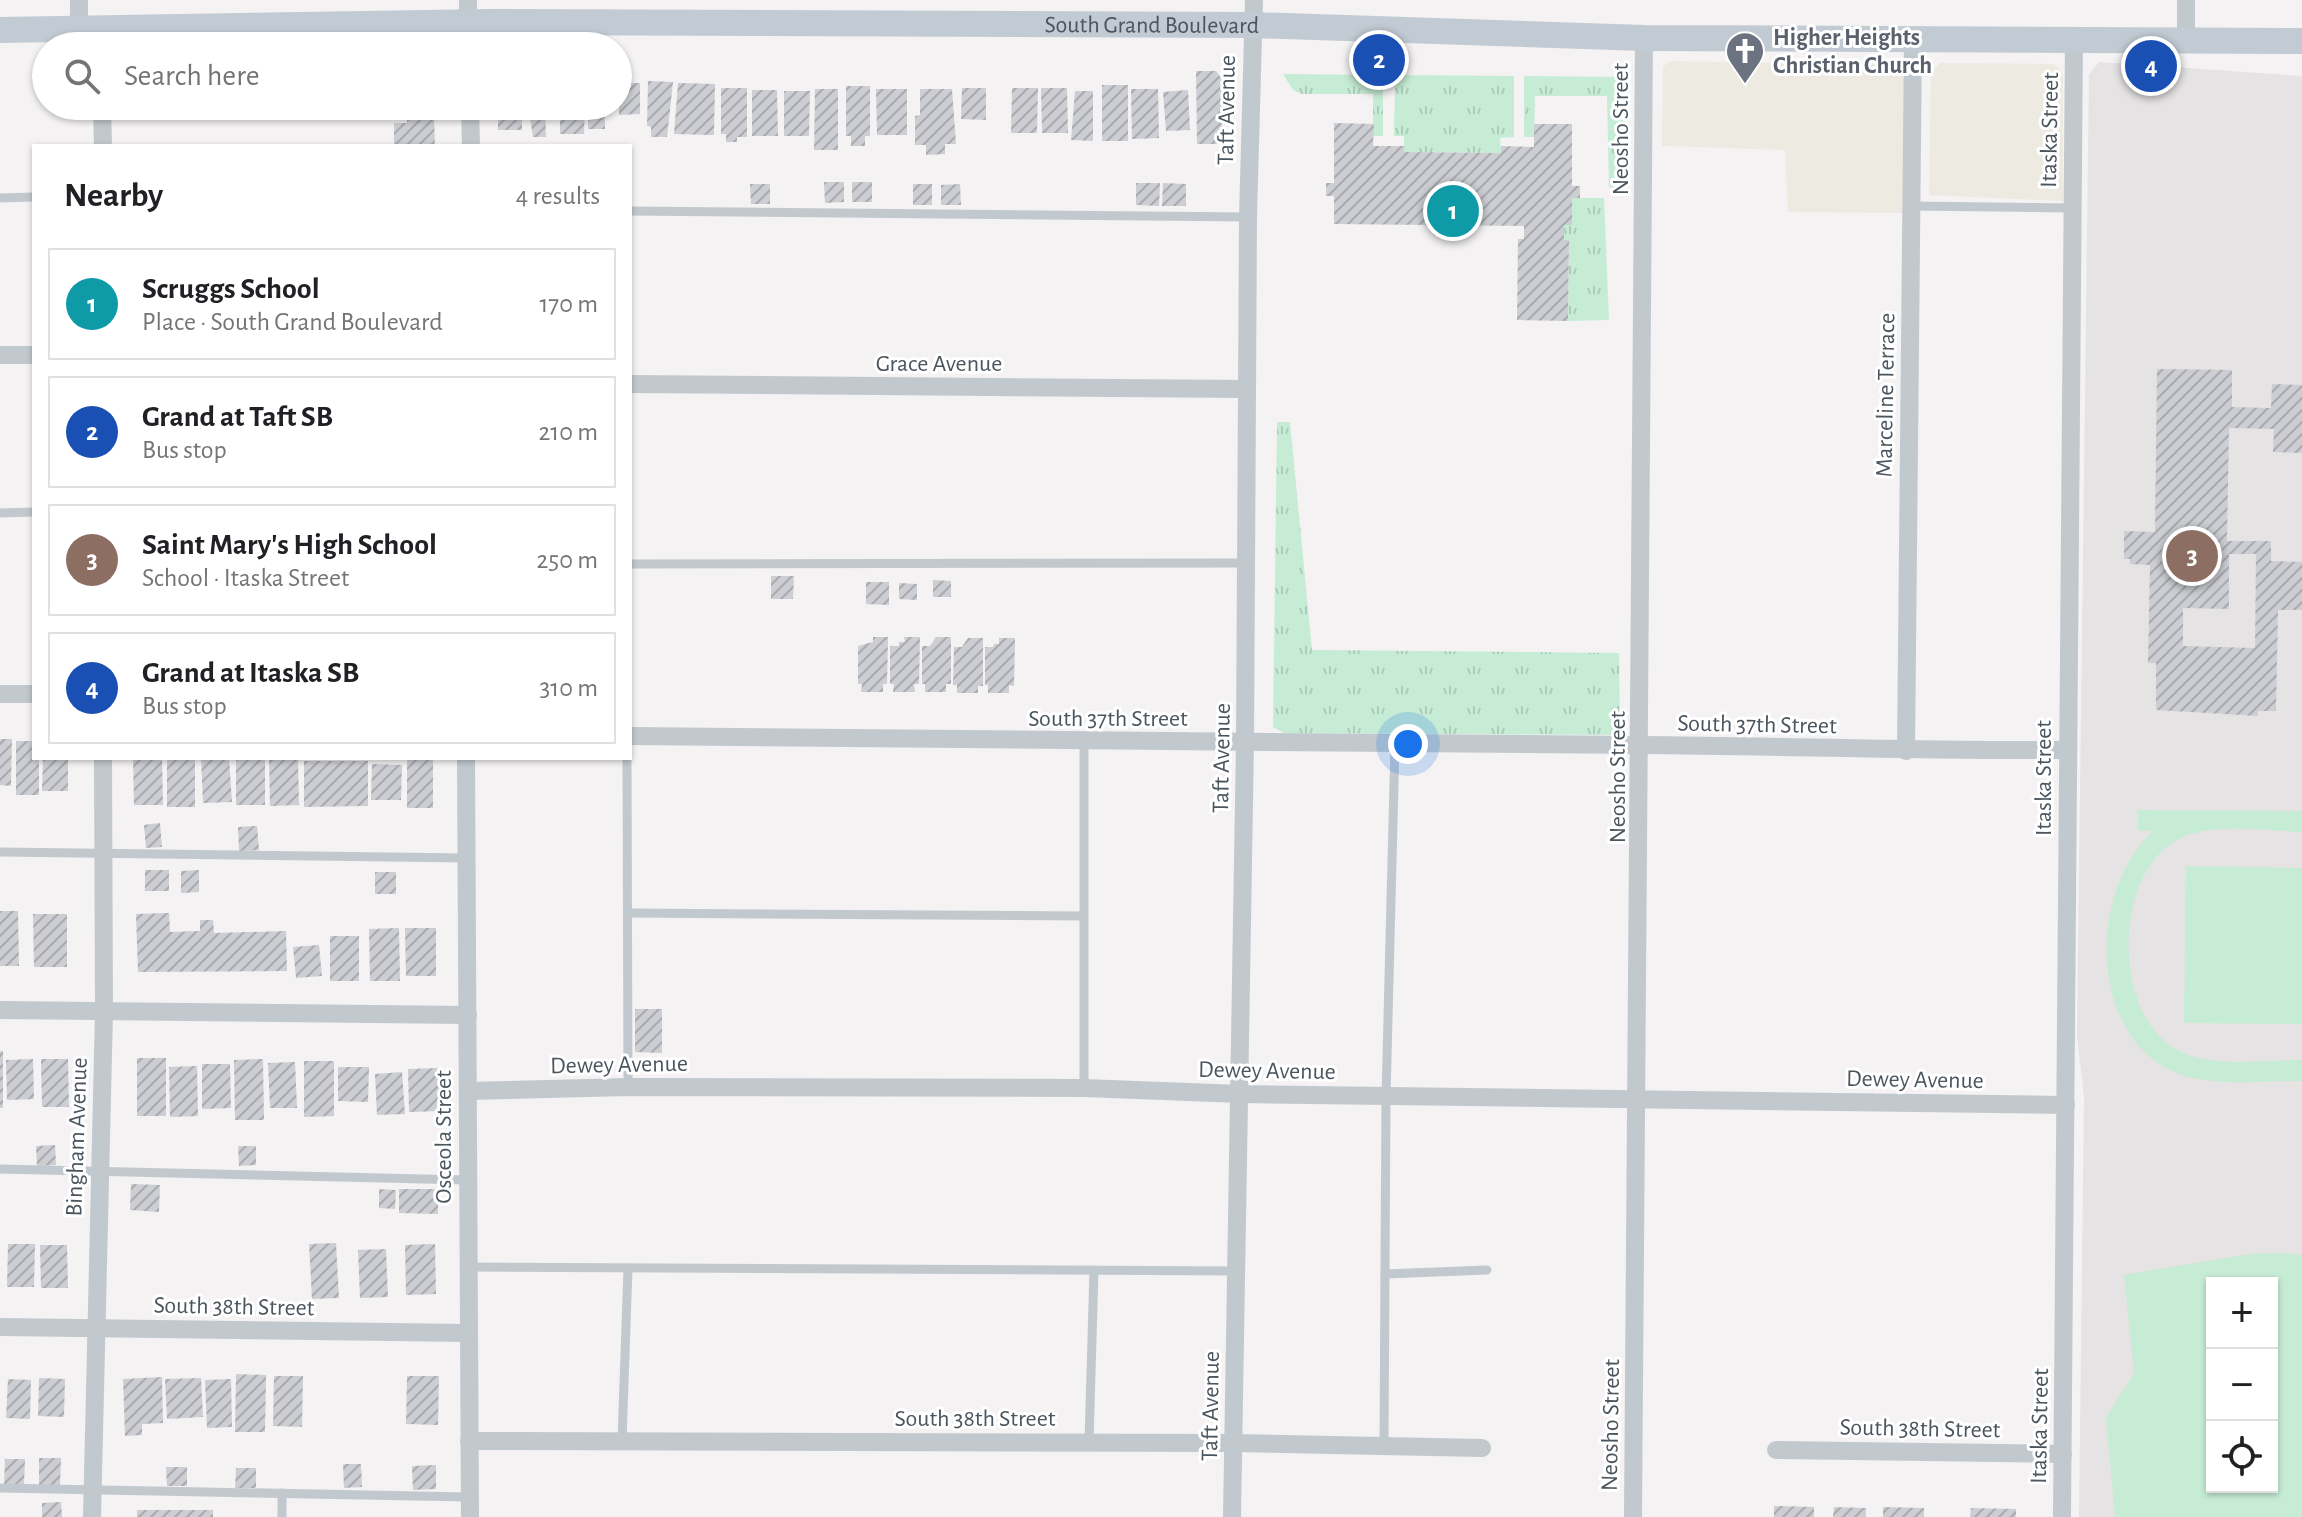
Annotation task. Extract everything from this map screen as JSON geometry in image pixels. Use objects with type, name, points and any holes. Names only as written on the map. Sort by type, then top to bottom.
[{"type":"main road","name":"South Grand Boulevard","points":[[187,32],[468,23],[1253,13],[1644,38],[2302,41]]},
{"type":"main road","name":"South Grand Boulevard","points":[[0,30],[37,32]]},
{"type":"street","points":[[79,0],[92,32]]},
{"type":"street","points":[[2186,0],[2186,40]]},
{"type":"street","name":"Taft Avenue","points":[[1232,1517],[1241,1094],[1248,217],[1253,13]]},
{"type":"street","name":"Neosho Street","points":[[1633,1517],[1639,1099],[1644,38]]},
{"type":"street","name":"Marceline Terrace","points":[[1906,751],[1913,39]]},
{"type":"street","name":"Itaska Street","points":[[2062,1517],[2074,40]]},
{"type":"street","points":[[102,120],[103,144]]},
{"type":"street","points":[[470,120],[471,144]]},
{"type":"street","points":[[0,355],[32,355]]},
{"type":"street","name":"Grace Avenue","points":[[632,384],[1247,389]]},
{"type":"street","points":[[0,694],[32,694]]},
{"type":"street","name":"South 37th Street","points":[[632,736],[1084,743],[2067,750]]},
{"type":"street","name":"Bingham Avenue","points":[[92,1517],[104,1012],[103,760]]},
{"type":"street","name":"Osceola Street","points":[[466,760],[470,1517]]},
{"type":"street","points":[[0,1010],[468,1015]]},
{"type":"street","name":"Dewey Avenue","points":[[468,1091],[628,1087],[1084,1088],[1241,1094],[2066,1105]]},
{"type":"street","name":"South 38th Street","points":[[0,1327],[468,1333]]},
{"type":"street","name":"South 38th Street","points":[[469,1441],[1234,1443],[1482,1448]]},
{"type":"street","name":"South 38th Street","points":[[1776,1450],[2063,1454]]},
{"type":"lane","points":[[0,198],[32,197]]},
{"type":"lane","points":[[1911,206],[2072,208]]},
{"type":"lane","points":[[632,211],[1248,217]]},
{"type":"lane","points":[[0,513],[32,512]]},
{"type":"lane","points":[[632,564],[1247,563]]},
{"type":"lane","points":[[1084,743],[1084,1088]]},
{"type":"lane","points":[[1384,1446],[1386,1096],[1395,745]]},
{"type":"lane","points":[[627,760],[628,1087]]},
{"type":"lane","points":[[0,852],[467,858]]},
{"type":"lane","points":[[629,913],[1082,916]]},
{"type":"lane","points":[[0,1169],[467,1180]]},
{"type":"lane","points":[[468,1267],[1235,1271]]},
{"type":"lane","points":[[622,1441],[628,1268]]},
{"type":"lane","points":[[1089,1442],[1094,1270]]},
{"type":"lane","points":[[1385,1274],[1487,1270]]},
{"type":"lane","points":[[0,1488],[469,1497]]},
{"type":"lane","points":[[282,1493],[282,1517]]},
{"type":"shaded area","points":[[1670,61],[1902,65],[1905,71],[1905,213],[1788,212],[1785,150],[1662,146],[1663,67]]},
{"type":"shaded area","points":[[2099,62],[2302,76],[2302,1517],[2079,1517],[2084,1097],[2077,1036],[2089,75]]},
{"type":"shaded area","points":[[1940,63],[2053,64],[2059,68],[2063,75],[2063,201],[1929,195],[1931,73]]},
{"type":"green space","points":[[1283,74],[1383,75],[1383,136],[1373,136],[1373,94],[1302,94],[1293,90]]},
{"type":"green space","points":[[1395,75],[1514,76],[1514,137],[1500,138],[1501,153],[1404,152],[1404,136],[1394,136]]},
{"type":"green space","points":[[1524,76],[1626,77],[1625,188],[1609,187],[1607,96],[1535,96],[1534,137],[1524,137]]},
{"type":"green space","points":[[1572,198],[1604,198],[1609,320],[1568,321],[1569,240],[1564,240],[1564,225],[1572,225]]},
{"type":"green space","points":[[1277,422],[1290,422],[1312,650],[1619,653],[1620,735],[1284,733],[1273,727]]},
{"type":"green space","points":[[2138,810],[2302,811],[2302,832],[2221,829],[2175,841],[2154,859],[2140,885],[2131,916],[2128,948],[2132,981],[2142,1011],[2158,1035],[2181,1052],[2209,1060],[2302,1060],[2302,1081],[2234,1082],[2183,1075],[2168,1069],[2142,1049],[2123,1022],[2111,990],[2107,955],[2109,920],[2118,886],[2133,856],[2153,831],[2138,830]]},
{"type":"green space","points":[[2186,866],[2302,868],[2302,1024],[2184,1023]]},
{"type":"green space","points":[[2251,1254],[2302,1255],[2302,1517],[2115,1517],[2106,1417],[2134,1374],[2124,1275]]},
{"type":"building","points":[[1196,71],[1216,71],[1222,79],[1222,144],[1197,144]]},
{"type":"building","points":[[648,81],[673,82],[667,137],[651,137],[651,127],[647,126]]},
{"type":"building","points":[[632,83],[640,83],[640,114],[632,114]]},
{"type":"building","points":[[678,83],[715,84],[714,135],[674,134]]},
{"type":"building","points":[[1102,85],[1128,85],[1128,141],[1102,141]]},
{"type":"building","points":[[846,86],[870,86],[870,136],[865,136],[865,146],[851,146],[851,136],[846,136]]},
{"type":"building","points":[[721,88],[747,88],[747,137],[737,137],[737,142],[726,142],[726,134],[721,134]]},
{"type":"building","points":[[962,88],[986,88],[986,120],[961,119]]},
{"type":"building","points":[[1012,88],[1038,88],[1037,133],[1011,133]]},
{"type":"building","points":[[1041,88],[1067,88],[1068,133],[1042,133]]},
{"type":"building","points":[[815,89],[838,89],[838,150],[814,150]]},
{"type":"building","points":[[876,89],[907,89],[907,135],[877,135]]},
{"type":"building","points":[[920,89],[952,89],[956,144],[945,144],[945,154],[926,155],[926,145],[915,145],[915,116],[920,115]]},
{"type":"building","points":[[1131,89],[1158,89],[1159,138],[1132,139]]},
{"type":"building","points":[[752,90],[777,90],[778,136],[752,136]]},
{"type":"building","points":[[1188,90],[1190,130],[1166,131],[1163,92]]},
{"type":"building","points":[[784,91],[810,91],[809,136],[784,136]]},
{"type":"building","points":[[1075,91],[1093,91],[1093,141],[1071,140]]},
{"type":"building","points":[[407,120],[434,120],[435,144],[394,144],[394,123],[407,123]]},
{"type":"building","points":[[498,120],[522,120],[522,130],[498,130]]},
{"type":"building","points":[[530,120],[545,120],[546,137],[533,137]]},
{"type":"building","points":[[560,120],[584,120],[584,134],[560,134]]},
{"type":"building","points":[[588,120],[605,120],[605,129],[588,129]]},
{"type":"building","points":[[1334,123],[1374,124],[1373,146],[1405,146],[1404,152],[1501,153],[1501,146],[1534,147],[1534,124],[1572,124],[1572,186],[1580,186],[1580,198],[1572,198],[1572,225],[1564,225],[1564,240],[1569,240],[1568,321],[1517,320],[1518,239],[1524,239],[1524,226],[1334,224],[1334,196],[1326,196],[1326,183],[1334,183]]},
{"type":"building","points":[[824,182],[844,182],[844,202],[825,203]]},
{"type":"building","points":[[852,182],[872,182],[872,202],[852,202]]},
{"type":"building","points":[[1136,183],[1160,183],[1159,206],[1136,205]]},
{"type":"building","points":[[1163,183],[1186,184],[1186,206],[1162,206]]},
{"type":"building","points":[[750,184],[770,184],[770,204],[751,204]]},
{"type":"building","points":[[913,184],[932,184],[932,205],[913,205]]},
{"type":"building","points":[[960,184],[961,205],[941,205],[941,185]]},
{"type":"building","points":[[2157,369],[2232,370],[2232,407],[2271,408],[2272,384],[2302,385],[2302,453],[2273,452],[2274,429],[2229,428],[2227,541],[2271,541],[2271,561],[2302,562],[2302,610],[2278,610],[2276,711],[2258,711],[2258,716],[2156,710],[2156,663],[2148,663],[2150,565],[2130,564],[2130,559],[2124,559],[2124,531],[2155,532]],"holes":[[[2229,554],[2256,554],[2255,648],[2183,646],[2183,608],[2229,609]]]},
{"type":"building","points":[[771,576],[794,576],[793,599],[771,599]]},
{"type":"building","points":[[933,580],[951,581],[951,597],[933,597]]},
{"type":"building","points":[[866,582],[889,582],[889,605],[866,604]]},
{"type":"building","points":[[899,583],[917,584],[917,600],[899,599]]},
{"type":"building","points":[[873,637],[888,637],[887,684],[883,684],[883,692],[861,692],[862,684],[858,684],[858,646],[873,642]]},
{"type":"building","points":[[904,637],[920,637],[919,684],[914,684],[915,692],[893,692],[894,684],[890,684],[890,646],[899,646],[899,642],[905,642]]},
{"type":"building","points":[[936,637],[951,637],[951,684],[946,684],[946,692],[925,692],[925,684],[922,684],[922,646],[930,646]]},
{"type":"building","points":[[968,638],[983,638],[983,686],[978,686],[978,693],[957,693],[957,685],[953,685],[954,647],[962,647]]},
{"type":"building","points":[[999,638],[1015,638],[1014,686],[1009,685],[1009,693],[988,693],[988,685],[985,685],[985,647],[999,644]]},
{"type":"building","points":[[0,739],[12,739],[11,786],[0,785]]},
{"type":"building","points":[[16,741],[32,741],[32,760],[39,760],[39,795],[16,795]]},
{"type":"building","points":[[43,760],[68,760],[68,791],[42,791]]},
{"type":"building","points":[[133,760],[162,760],[163,805],[134,805]]},
{"type":"building","points":[[167,760],[195,760],[195,807],[167,807]]},
{"type":"building","points":[[201,760],[229,760],[232,802],[203,803]]},
{"type":"building","points":[[236,760],[265,760],[265,805],[236,805]]},
{"type":"building","points":[[269,760],[298,760],[299,805],[270,806]]},
{"type":"building","points":[[407,760],[433,760],[433,808],[407,808]]},
{"type":"building","points":[[304,761],[368,761],[368,806],[304,807]]},
{"type":"building","points":[[372,764],[402,765],[401,800],[371,800]]},
{"type":"building","points":[[160,823],[162,847],[146,848],[144,825]]},
{"type":"building","points":[[257,826],[259,850],[239,851],[238,827]]},
{"type":"building","points":[[145,870],[169,870],[169,891],[145,891]]},
{"type":"building","points":[[199,870],[199,892],[181,893],[181,871]]},
{"type":"building","points":[[375,872],[396,872],[396,894],[375,894]]},
{"type":"building","points":[[0,911],[18,911],[19,966],[0,966]]},
{"type":"building","points":[[169,913],[170,932],[200,931],[200,920],[213,920],[214,933],[286,931],[287,971],[138,972],[136,914]]},
{"type":"building","points":[[33,914],[67,914],[67,967],[34,967]]},
{"type":"building","points":[[399,928],[400,981],[370,981],[369,929]]},
{"type":"building","points":[[405,928],[436,928],[436,976],[406,976]]},
{"type":"building","points":[[330,936],[359,936],[359,981],[330,981]]},
{"type":"building","points":[[319,945],[322,976],[296,978],[293,947]]},
{"type":"building","points":[[635,1009],[662,1009],[662,1053],[635,1052]]},
{"type":"building","points":[[0,1051],[3,1051],[3,1108],[0,1108]]},
{"type":"building","points":[[137,1058],[166,1058],[166,1116],[137,1116]]},
{"type":"building","points":[[33,1059],[34,1099],[7,1100],[6,1060]]},
{"type":"building","points":[[41,1059],[68,1059],[69,1107],[42,1107]]},
{"type":"building","points":[[263,1059],[264,1120],[235,1120],[234,1060]]},
{"type":"building","points":[[304,1061],[334,1061],[334,1116],[304,1117]]},
{"type":"building","points":[[295,1062],[297,1108],[270,1108],[268,1063]]},
{"type":"building","points":[[202,1064],[230,1064],[231,1108],[202,1109]]},
{"type":"building","points":[[197,1066],[198,1116],[170,1117],[169,1067]]},
{"type":"building","points":[[338,1067],[369,1067],[368,1102],[338,1101]]},
{"type":"building","points":[[439,1068],[441,1111],[409,1112],[408,1069]]},
{"type":"building","points":[[402,1072],[405,1114],[377,1115],[375,1074]]},
{"type":"building","points":[[55,1145],[56,1165],[37,1166],[36,1146]]},
{"type":"building","points":[[238,1146],[256,1146],[256,1165],[239,1166]]},
{"type":"building","points":[[131,1184],[160,1185],[159,1212],[130,1210]]},
{"type":"building","points":[[379,1189],[396,1190],[395,1209],[379,1208]]},
{"type":"building","points":[[399,1189],[438,1189],[438,1214],[399,1213]]},
{"type":"building","points":[[336,1243],[339,1298],[312,1299],[309,1244]]},
{"type":"building","points":[[8,1244],[35,1244],[34,1287],[7,1287]]},
{"type":"building","points":[[435,1244],[436,1294],[406,1295],[405,1245]]},
{"type":"building","points":[[40,1245],[67,1245],[68,1288],[41,1288]]},
{"type":"building","points":[[386,1249],[388,1297],[360,1298],[358,1250]]},
{"type":"building","points":[[236,1374],[266,1375],[265,1432],[235,1432]]},
{"type":"building","points":[[274,1376],[303,1376],[302,1427],[273,1426]]},
{"type":"building","points":[[407,1376],[439,1376],[438,1425],[406,1424]]},
{"type":"building","points":[[162,1377],[163,1423],[142,1424],[142,1435],[125,1436],[123,1379]]},
{"type":"building","points":[[39,1378],[65,1379],[64,1417],[38,1416]]},
{"type":"building","points":[[201,1378],[203,1417],[167,1419],[165,1379]]},
{"type":"building","points":[[8,1379],[31,1380],[30,1419],[6,1418]]},
{"type":"building","points":[[231,1379],[232,1427],[207,1428],[205,1380]]},
{"type":"building","points":[[39,1458],[61,1458],[60,1486],[39,1486]]},
{"type":"building","points":[[5,1459],[25,1459],[24,1484],[4,1484]]},
{"type":"building","points":[[343,1464],[361,1464],[362,1487],[344,1488]]},
{"type":"building","points":[[436,1465],[436,1489],[413,1490],[412,1466]]},
{"type":"building","points":[[166,1467],[187,1467],[187,1486],[167,1486]]},
{"type":"building","points":[[236,1468],[256,1468],[256,1488],[235,1488]]},
{"type":"building","points":[[61,1502],[62,1517],[42,1517],[42,1503]]},
{"type":"building","points":[[1774,1506],[1814,1507],[1814,1517],[1774,1517]]},
{"type":"building","points":[[1834,1507],[1866,1508],[1866,1517],[1833,1517]]},
{"type":"building","points":[[1883,1507],[1924,1508],[1924,1517],[1883,1517]]},
{"type":"building","points":[[1971,1508],[2016,1509],[2016,1517],[1970,1517]]},
{"type":"building","points":[[137,1510],[213,1510],[213,1517],[137,1517]]},
{"type":"place","name":"Grand at Taft SB","points":[[1379,60]]},
{"type":"place","name":"Grand at Itaska SB","points":[[2151,66]]},
{"type":"place","name":"Higher Heights Christian Church","points":[[1745,85]]},
{"type":"place","name":"Scruggs School","points":[[1453,211]]},
{"type":"place","name":"Saint Mary's High School","points":[[2192,556]]}]
